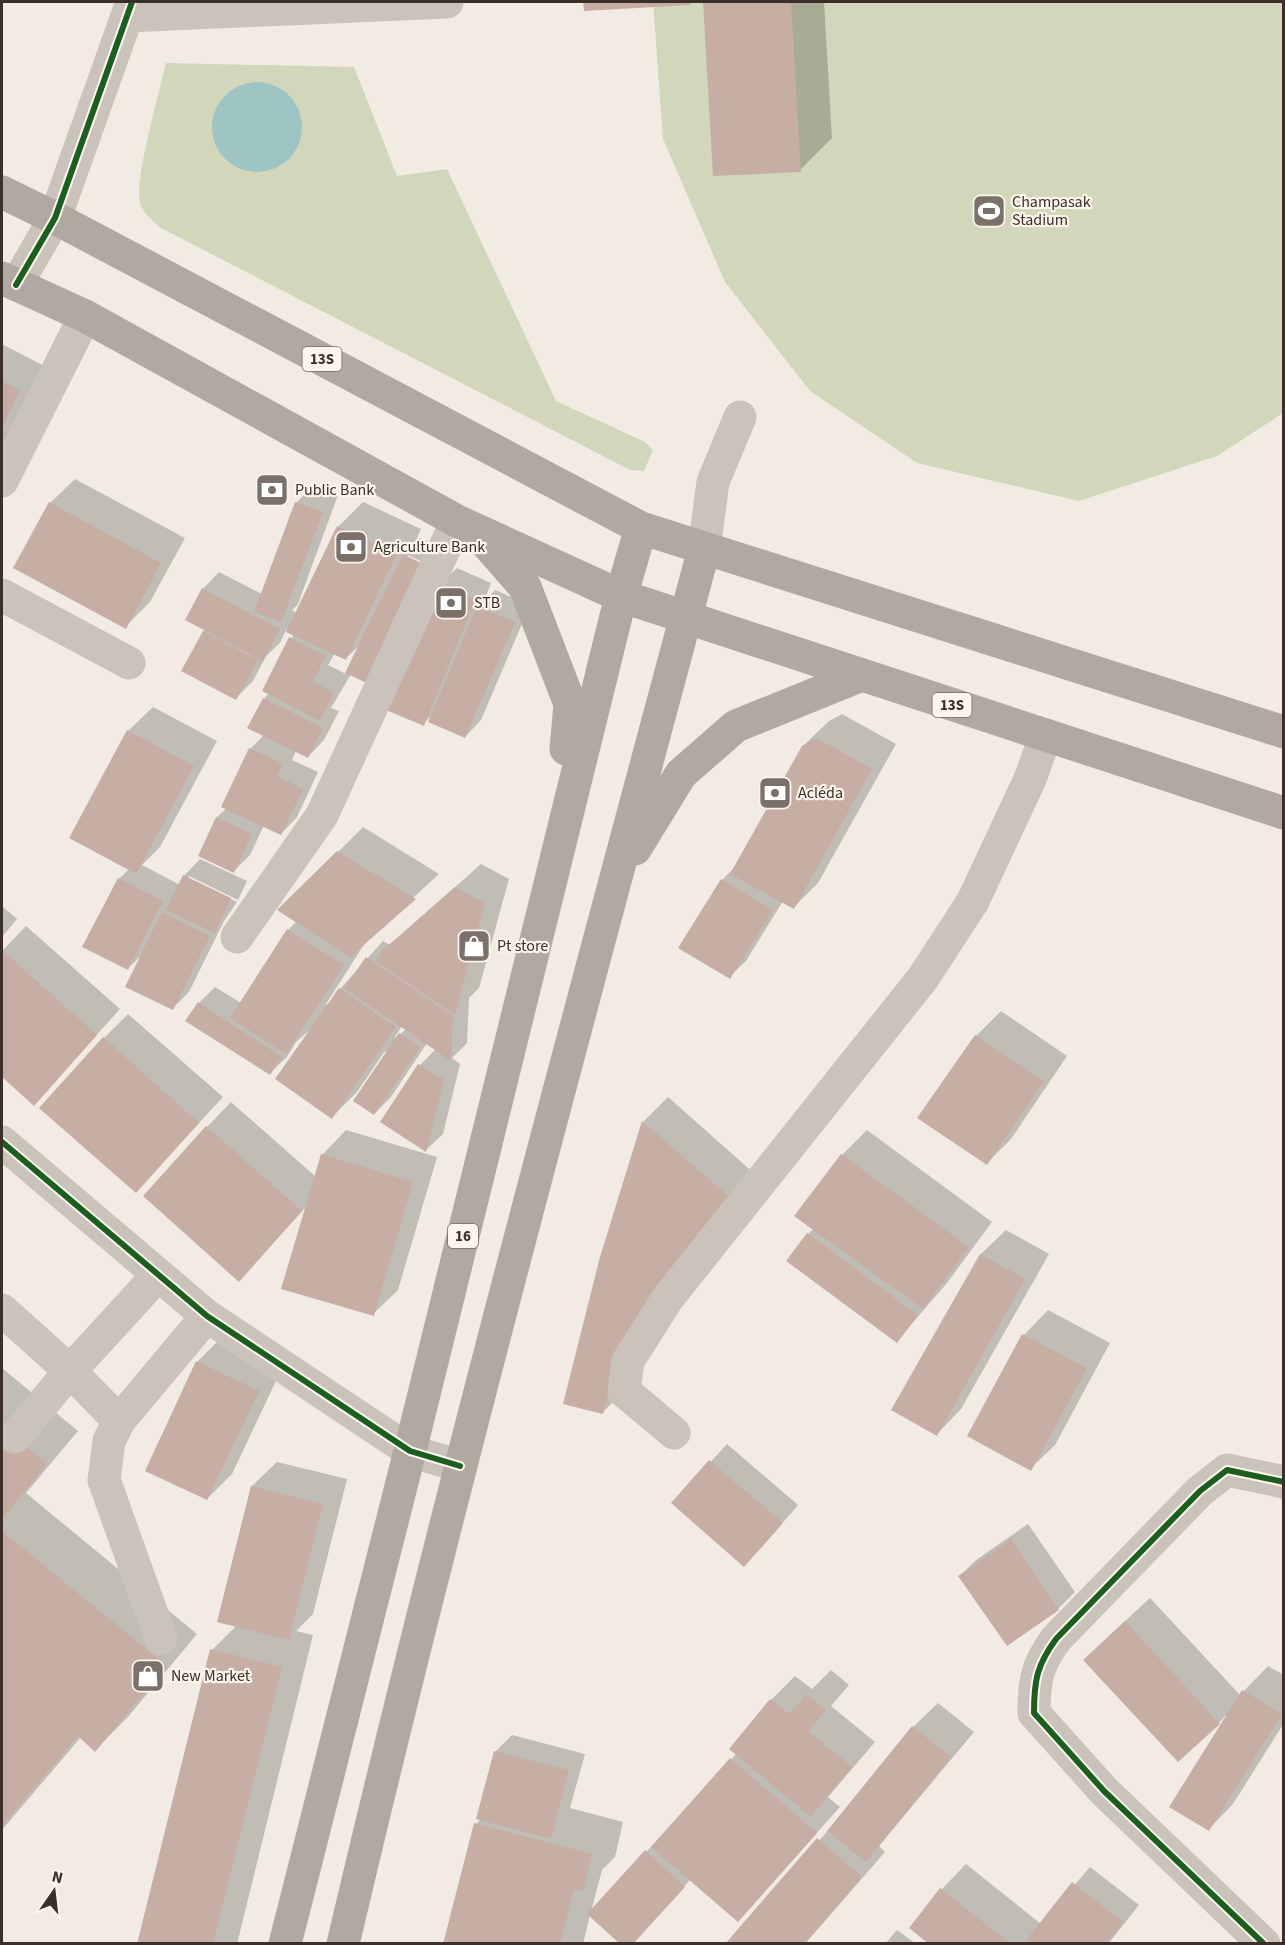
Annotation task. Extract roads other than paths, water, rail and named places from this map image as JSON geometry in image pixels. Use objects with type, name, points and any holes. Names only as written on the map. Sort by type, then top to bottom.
[{"type":"highway","name":"13S","points":[[2,192],[641,528],[1284,732]]},
{"type":"highway","name":"13S","points":[[9,282],[84,316],[465,524],[621,596],[1284,813]]},
{"type":"highway","points":[[465,524],[525,587],[570,704],[556,858]]},
{"type":"highway","name":"16","points":[[285,1944],[410,1451],[621,596],[641,528]]},
{"type":"highway","points":[[343,1944],[396,1716],[460,1466],[704,549]]},
{"type":"highway","points":[[616,882],[681,774],[736,726],[862,675]]},
{"type":"street","points":[[9,282],[55,218],[130,9],[447,2]]},
{"type":"street","points":[[2,481],[84,316]]},
{"type":"street","points":[[704,549],[712,482],[740,417]]},
{"type":"street","points":[[237,937],[322,815],[465,524]]},
{"type":"street","points":[[2,595],[129,663]]},
{"type":"street","points":[[674,1433],[624,1391],[628,1361],[668,1298],[923,978],[973,901],[1030,779],[1046,735]]},
{"type":"street","points":[[2,1142],[157,1276],[207,1316],[410,1451],[460,1466]]},
{"type":"street","points":[[15,1437],[70,1371],[157,1276]]},
{"type":"street","points":[[2,1310],[70,1371],[119,1421]]},
{"type":"street","points":[[161,1639],[104,1480],[109,1441],[119,1421],[207,1316]]},
{"type":"street","points":[[1264,1944],[1104,1791],[1034,1713],[1034,1683],[1042,1659],[1056,1639],[1200,1491],[1227,1470],[1284,1482]]},
{"type":"water","points":[[257,82],[274,86],[289,95],[298,110],[302,127],[298,144],[289,159],[274,168],[257,172],[240,168],[225,159],[216,144],[212,127],[216,110],[225,95],[240,86]]},
{"type":"place","name":"Champasak Stadium","points":[[989,211]]},
{"type":"place","name":"Public Bank","points":[[272,490]]},
{"type":"place","name":"Agriculture Bank","points":[[351,547]]},
{"type":"place","name":"STB","points":[[451,603]]},
{"type":"place","name":"Acléda","points":[[775,793]]},
{"type":"place","name":"Pt store","points":[[474,946]]},
{"type":"place","name":"New Market","points":[[148,1676]]}]
